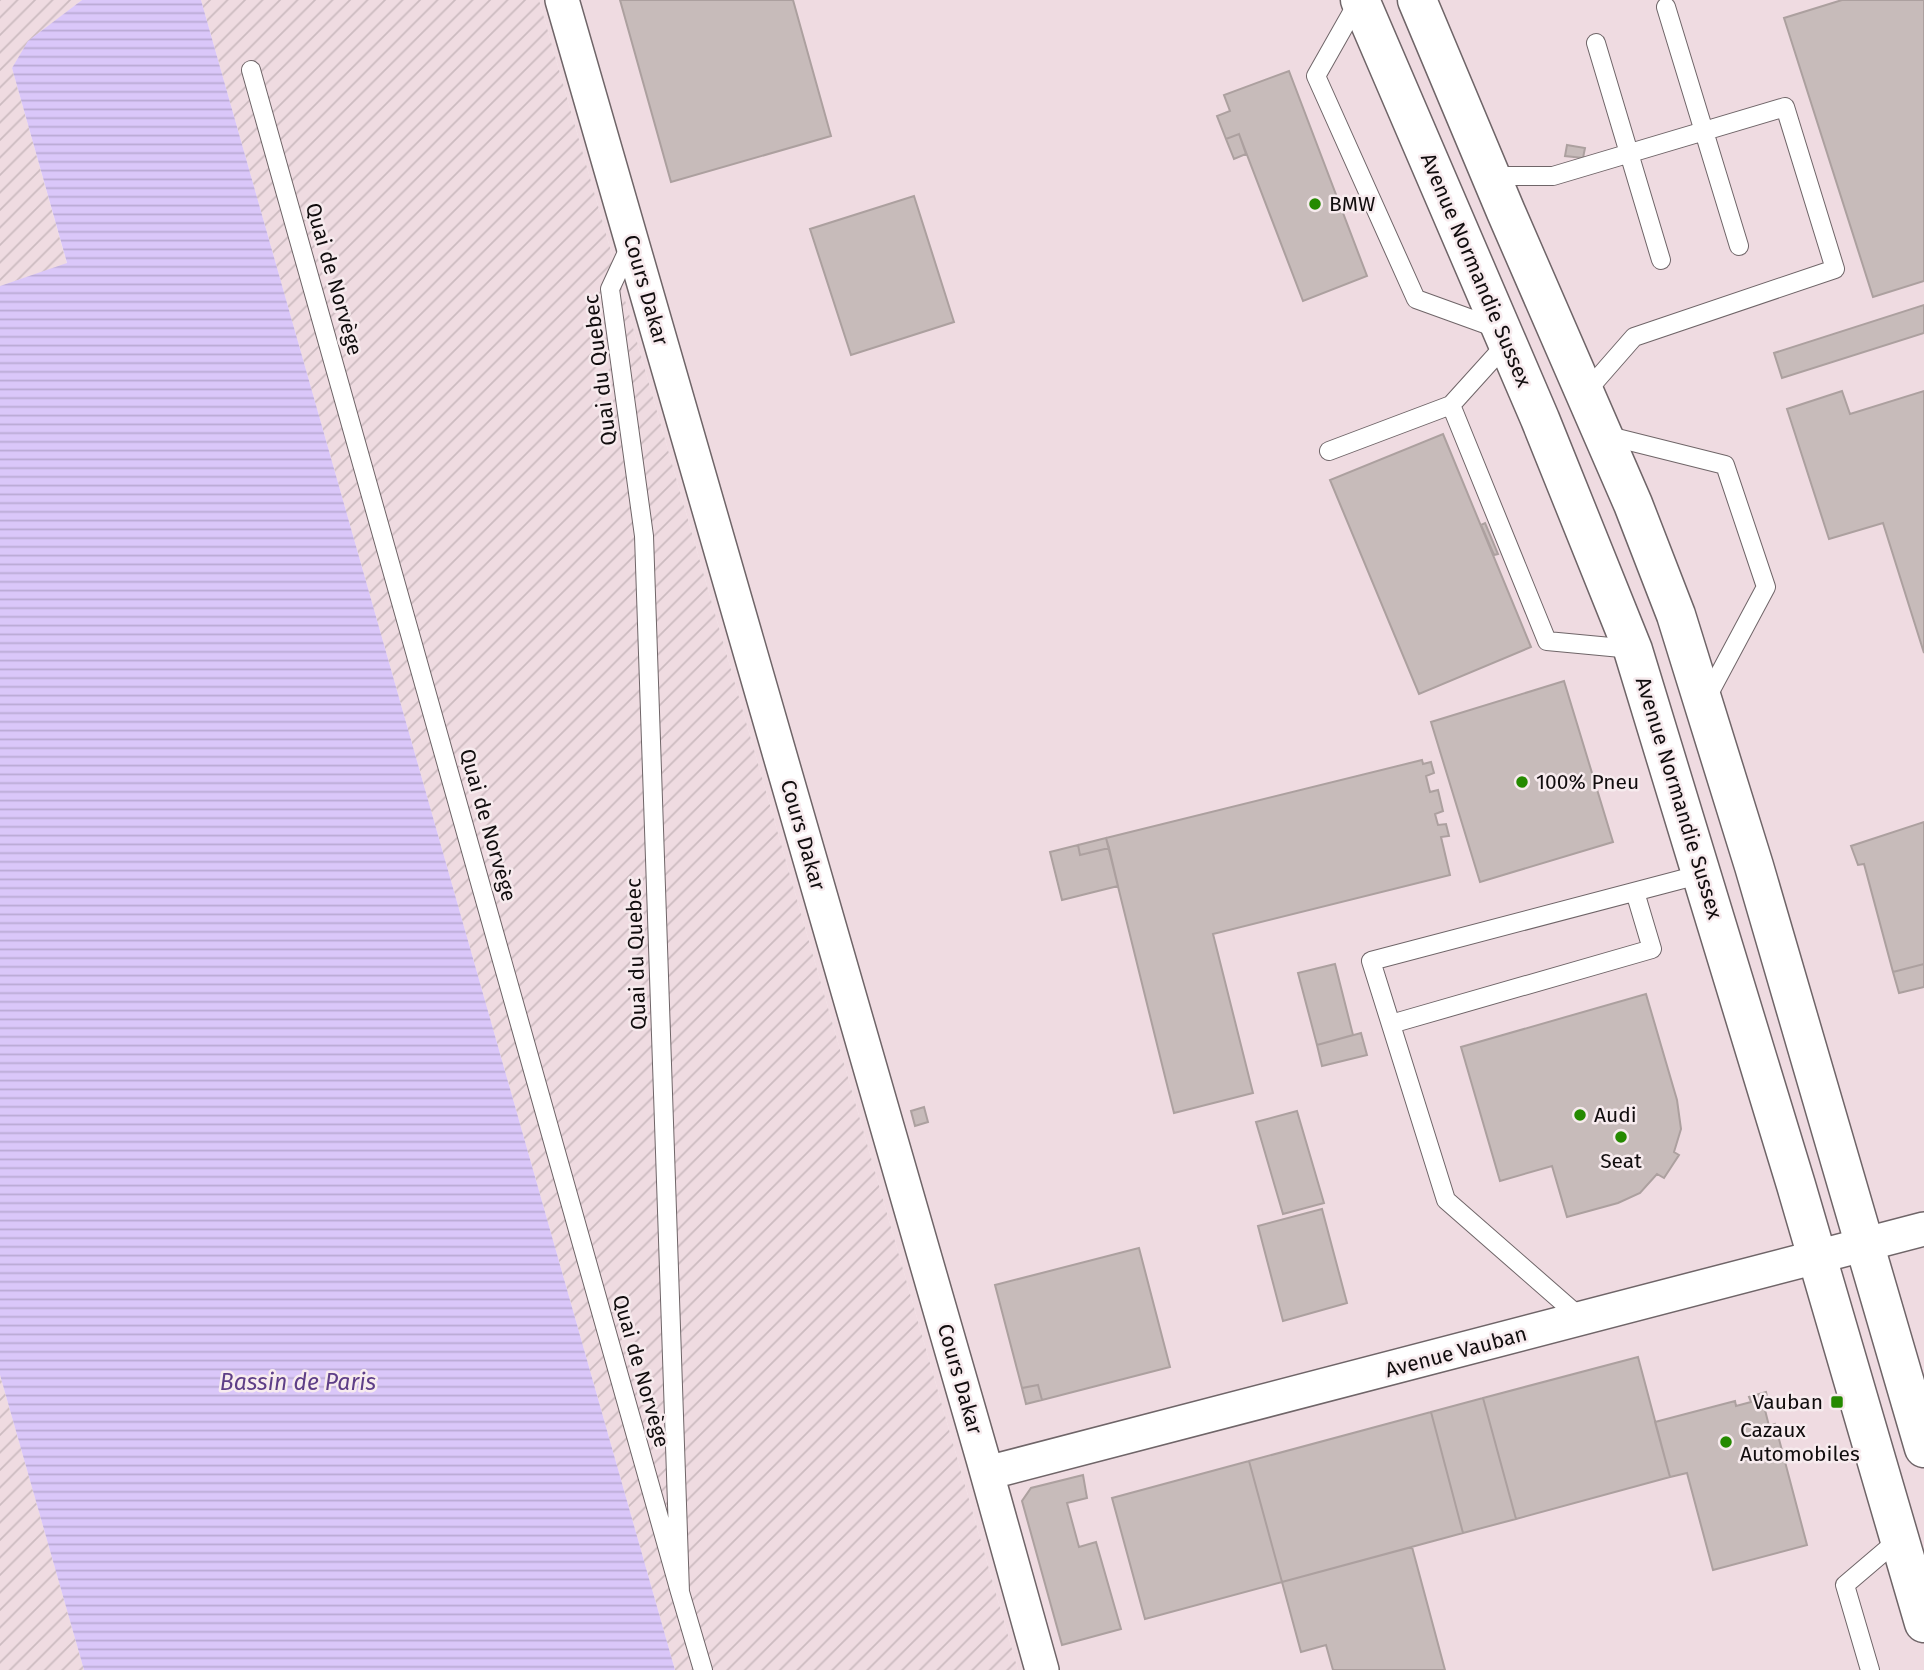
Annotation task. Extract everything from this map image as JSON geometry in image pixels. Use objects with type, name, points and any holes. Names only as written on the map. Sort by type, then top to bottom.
[{"type":"main road","name":"Avenue Normandie Sussex","points":[[1360,0],[1505,337],[1633,650],[1924,1623]]},
{"type":"main road","points":[[1417,0],[1490,176],[1633,503],[1676,615],[1754,866],[1924,1448]]},
{"type":"street","name":"Cours Dakar","points":[[562,0],[1042,1670]]},
{"type":"street","name":"Avenue Vauban","points":[[987,1473],[1924,1229]]},
{"type":"lane","points":[[1329,451],[1451,405],[1505,337],[1416,299],[1316,76],[1360,0]]},
{"type":"lane","points":[[1666,6],[1740,246]]},
{"type":"lane","points":[[1596,43],[1661,260]]},
{"type":"lane","name":"Quai de Norvège","points":[[251,70],[680,1592]]},
{"type":"lane","points":[[1490,176],[1553,176],[1785,107],[1835,269],[1634,337],[1585,393]]},
{"type":"lane","name":"Quai du Quebec","points":[[632,241],[610,289],[644,536],[680,1592],[704,1670]]},
{"type":"lane","points":[[1451,405],[1548,641],[1633,650]]},
{"type":"lane","points":[[1603,435],[1725,465],[1766,587],[1704,705]]},
{"type":"lane","points":[[1582,1319],[1446,1200],[1371,961],[1702,874]]},
{"type":"lane","points":[[1391,1024],[1652,949],[1635,892]]},
{"type":"lane","points":[[1870,1670],[1845,1585],[1899,1539]]},
{"type":"shaded area","points":[[0,0],[82,0],[29,41],[12,68],[67,264],[0,286]]},
{"type":"shaded area","points":[[201,0],[539,0],[1018,1670],[675,1670]]},
{"type":"shaded area","points":[[539,0],[1924,0],[1924,1670],[1018,1670]]},
{"type":"shaded area","points":[[0,1375],[84,1670],[0,1670]]},
{"type":"water","name":"Bassin de Paris","points":[[82,0],[201,0],[675,1670],[84,1670],[0,1375],[0,286],[67,263],[12,68],[28,41]]},
{"type":"building","points":[[620,0],[793,0],[831,136],[671,182]]},
{"type":"building","points":[[1842,0],[1924,0],[1924,281],[1873,297],[1784,18]]},
{"type":"building","points":[[1289,71],[1367,276],[1303,301],[1239,134],[1226,139],[1217,116],[1230,111],[1224,95]]},
{"type":"building","points":[[1239,134],[1246,154],[1234,159],[1226,139]]},
{"type":"building","points":[[1567,145],[1585,148],[1583,158],[1565,156]]},
{"type":"building","points":[[914,196],[954,322],[851,355],[810,229]]},
{"type":"building","points":[[1924,305],[1924,333],[1782,378],[1774,353]]},
{"type":"building","points":[[1842,391],[1850,414],[1924,391],[1924,653],[1883,523],[1829,539],[1787,409]]},
{"type":"building","points":[[1443,434],[1531,647],[1419,694],[1330,480]]},
{"type":"building","points":[[1485,523],[1498,554],[1494,555],[1481,525]]},
{"type":"building","name":"100% Pneu","points":[[1564,681],[1613,842],[1480,882],[1431,722]]},
{"type":"building","points":[[1422,760],[1423,764],[1431,762],[1434,773],[1426,776],[1430,792],[1438,790],[1443,811],[1435,814],[1438,825],[1446,824],[1449,836],[1441,837],[1450,875],[1213,934],[1253,1093],[1174,1113],[1106,838]]},
{"type":"building","points":[[1924,822],[1924,964],[1893,972],[1864,864],[1858,865],[1851,846]]},
{"type":"building","points":[[1106,838],[1109,848],[1080,855],[1078,845]]},
{"type":"building","points":[[1078,845],[1080,855],[1109,848],[1118,886],[1062,900],[1050,852]]},
{"type":"building","points":[[1335,964],[1353,1035],[1317,1045],[1298,973]]},
{"type":"building","points":[[1924,964],[1924,987],[1899,993],[1893,972]]},
{"type":"building","name":"Audi","points":[[1646,994],[1677,1100],[1681,1129],[1674,1152],[1679,1155],[1664,1178],[1657,1174],[1640,1193],[1618,1203],[1567,1217],[1552,1166],[1500,1181],[1461,1047]]},
{"type":"building","points":[[1361,1033],[1367,1055],[1322,1066],[1317,1045]]},
{"type":"building","points":[[924,1107],[928,1122],[915,1126],[911,1111]]},
{"type":"building","points":[[1297,1111],[1324,1203],[1283,1214],[1256,1122]]},
{"type":"building","points":[[1322,1209],[1347,1303],[1283,1321],[1258,1226]]},
{"type":"building","points":[[1139,1248],[1170,1367],[1042,1400],[1038,1385],[1022,1388],[995,1285]]},
{"type":"building","points":[[1638,1357],[1670,1477],[1516,1519],[1483,1398]]},
{"type":"building","points":[[1038,1385],[1042,1400],[1026,1404],[1022,1388]]},
{"type":"building","points":[[1766,1392],[1770,1409],[1765,1410],[1769,1426],[1775,1424],[1807,1545],[1713,1570],[1687,1473],[1670,1477],[1655,1422],[1735,1401],[1736,1406],[1751,1402],[1749,1397]]},
{"type":"building","points":[[1483,1398],[1516,1519],[1463,1533],[1431,1412]]},
{"type":"building","points":[[1431,1412],[1463,1533],[1282,1582],[1249,1461]]},
{"type":"building","points":[[1249,1461],[1282,1582],[1145,1619],[1112,1498]]},
{"type":"building","points":[[1083,1475],[1087,1498],[1067,1503],[1079,1547],[1096,1542],[1121,1629],[1062,1645],[1022,1501],[1031,1488]]},
{"type":"building","points":[[1412,1547],[1445,1670],[1333,1670],[1326,1645],[1301,1652],[1282,1582]]},
{"type":"place","name":"BMW","points":[[1315,204]]},
{"type":"place","name":"100% Pneu","points":[[1522,782]]},
{"type":"place","name":"Audi","points":[[1580,1115]]},
{"type":"place","name":"Seat","points":[[1621,1137]]},
{"type":"place","name":"Vauban","points":[[1837,1402]]},
{"type":"place","name":"Cazaux Automobiles","points":[[1726,1442]]}]
